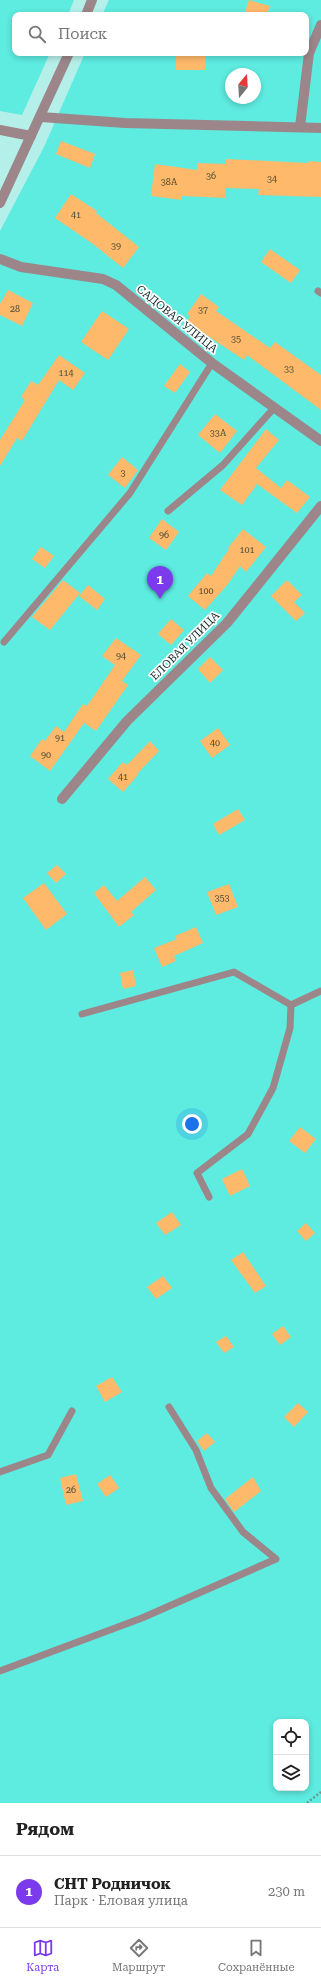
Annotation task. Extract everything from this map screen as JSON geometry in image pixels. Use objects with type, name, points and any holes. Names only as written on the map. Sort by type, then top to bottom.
[{"type":"street","points":[[87,12],[92,0]]},
{"type":"street","points":[[309,53],[321,25]]},
{"type":"street","points":[[0,203],[41,117],[68,56]]},
{"type":"street","points":[[300,127],[309,56]]},
{"type":"street","points":[[41,117],[125,123],[321,128]]},
{"type":"street","points":[[0,130],[31,136]]},
{"type":"street","name":"САДОВАЯ УЛИЦА","points":[[0,259],[21,267],[103,279],[116,285],[212,363],[321,441]]},
{"type":"street","name":"ЕЛОВАЯ УЛИЦА","points":[[62,799],[127,721],[227,623],[321,506]]},
{"type":"lane","points":[[4,642],[130,494],[212,363]]},
{"type":"lane","points":[[168,511],[223,465],[274,408]]},
{"type":"lane","points":[[82,1014],[234,972],[291,1005]]},
{"type":"lane","points":[[291,1005],[321,991]]},
{"type":"lane","points":[[209,1197],[197,1173],[248,1134],[273,1088],[290,1028],[291,1005]]},
{"type":"lane","points":[[0,1671],[142,1618],[276,1560],[244,1532],[211,1488],[196,1450],[169,1407]]},
{"type":"lane","points":[[0,1472],[48,1455],[72,1411]]},
{"type":"path","points":[[307,1803],[321,1792]]},
{"type":"shaded area","points":[[0,0],[74,0],[69,12],[12,12],[12,56],[49,56],[22,115],[0,111]]},
{"type":"shaded area","points":[[109,0],[321,0],[321,1803],[0,1803],[0,231],[44,147],[84,56],[309,56],[309,12],[103,12]]},
{"type":"building","points":[[249,0],[270,6],[268,12],[245,12]]},
{"type":"building","points":[[176,56],[205,56],[205,70],[176,70]]},
{"type":"building","points":[[61,141],[95,154],[90,168],[56,154]]},
{"type":"building","points":[[226,159],[308,163],[309,161],[321,162],[321,197],[258,195],[259,189],[225,188],[225,198],[182,196],[182,200],[151,196],[155,164],[197,170],[197,163],[226,164]]},
{"type":"building","points":[[71,194],[97,211],[96,213],[139,247],[123,268],[93,244],[55,218]]},
{"type":"building","points":[[270,249],[300,270],[291,283],[261,262]]},
{"type":"building","points":[[8,290],[33,303],[22,326],[0,315],[0,304]]},
{"type":"building","points":[[201,294],[219,307],[216,311],[270,348],[275,342],[321,375],[321,410],[247,355],[244,360],[187,322],[190,316],[187,314]]},
{"type":"building","points":[[102,311],[129,329],[108,360],[81,342]]},
{"type":"building","points":[[59,355],[85,373],[73,390],[59,380],[22,441],[17,438],[0,466],[0,440],[25,400],[21,397],[31,381],[38,385]]},
{"type":"building","points":[[180,364],[190,372],[175,393],[164,386]]},
{"type":"building","points":[[215,414],[237,431],[220,453],[198,435]]},
{"type":"building","points":[[266,429],[279,440],[256,468],[281,488],[287,480],[310,497],[297,513],[257,484],[242,505],[220,490]]},
{"type":"building","points":[[122,457],[138,470],[125,488],[108,475]]},
{"type":"building","points":[[162,519],[179,532],[166,550],[149,538]]},
{"type":"building","points":[[243,529],[266,547],[246,572],[240,566],[228,584],[205,610],[188,596],[207,573],[211,576],[229,549],[228,548]]},
{"type":"building","points":[[41,547],[54,556],[45,568],[32,559]]},
{"type":"building","points":[[63,580],[80,593],[50,630],[32,617]]},
{"type":"building","points":[[287,580],[302,595],[294,602],[305,613],[296,621],[271,596]]},
{"type":"building","points":[[88,585],[105,599],[97,610],[79,596]]},
{"type":"building","points":[[171,619],[184,630],[171,645],[158,634]]},
{"type":"building","points":[[116,638],[141,655],[122,681],[128,685],[96,731],[84,723],[50,771],[30,756],[42,739],[45,741],[56,726],[64,732],[83,704],[87,706],[115,665],[102,656]]},
{"type":"building","points":[[210,657],[223,670],[210,683],[198,669]]},
{"type":"building","points":[[218,728],[230,745],[212,758],[200,741]]},
{"type":"building","points":[[150,741],[159,751],[137,774],[138,775],[123,792],[108,779],[123,762],[127,765]]},
{"type":"building","points":[[238,809],[245,820],[219,835],[213,824]]},
{"type":"building","points":[[57,865],[66,874],[56,883],[47,873]]},
{"type":"building","points":[[145,877],[156,890],[131,912],[134,915],[119,927],[94,893],[104,885],[117,901]]},
{"type":"building","points":[[44,883],[67,914],[46,930],[23,898]]},
{"type":"building","points":[[229,884],[238,907],[216,915],[207,892]]},
{"type":"building","points":[[196,927],[203,943],[174,956],[176,961],[162,967],[154,948],[177,939],[175,936]]},
{"type":"building","points":[[133,970],[136,986],[123,989],[120,973]]},
{"type":"building","points":[[300,1127],[316,1139],[305,1153],[289,1141]]},
{"type":"building","points":[[242,1169],[250,1186],[230,1196],[222,1179]]},
{"type":"building","points":[[172,1212],[181,1225],[165,1235],[156,1223]]},
{"type":"building","points":[[306,1223],[315,1233],[306,1241],[297,1231]]},
{"type":"building","points":[[243,1252],[266,1286],[255,1293],[231,1260]]},
{"type":"building","points":[[163,1276],[172,1288],[156,1299],[147,1287]]},
{"type":"building","points":[[283,1326],[291,1337],[280,1345],[272,1334]]},
{"type":"building","points":[[226,1336],[234,1347],[224,1353],[216,1342]]},
{"type":"building","points":[[112,1377],[122,1392],[105,1402],[96,1386]]},
{"type":"building","points":[[298,1403],[308,1412],[294,1427],[284,1417]]},
{"type":"building","points":[[207,1433],[215,1442],[204,1451],[197,1441]]},
{"type":"building","points":[[76,1474],[83,1501],[66,1505],[60,1478]]},
{"type":"building","points":[[110,1475],[119,1488],[106,1497],[97,1484]]},
{"type":"building","points":[[253,1477],[261,1491],[234,1512],[225,1499]]},
{"type":"place","name":"СНТ Родничок","points":[[160,599]]}]
